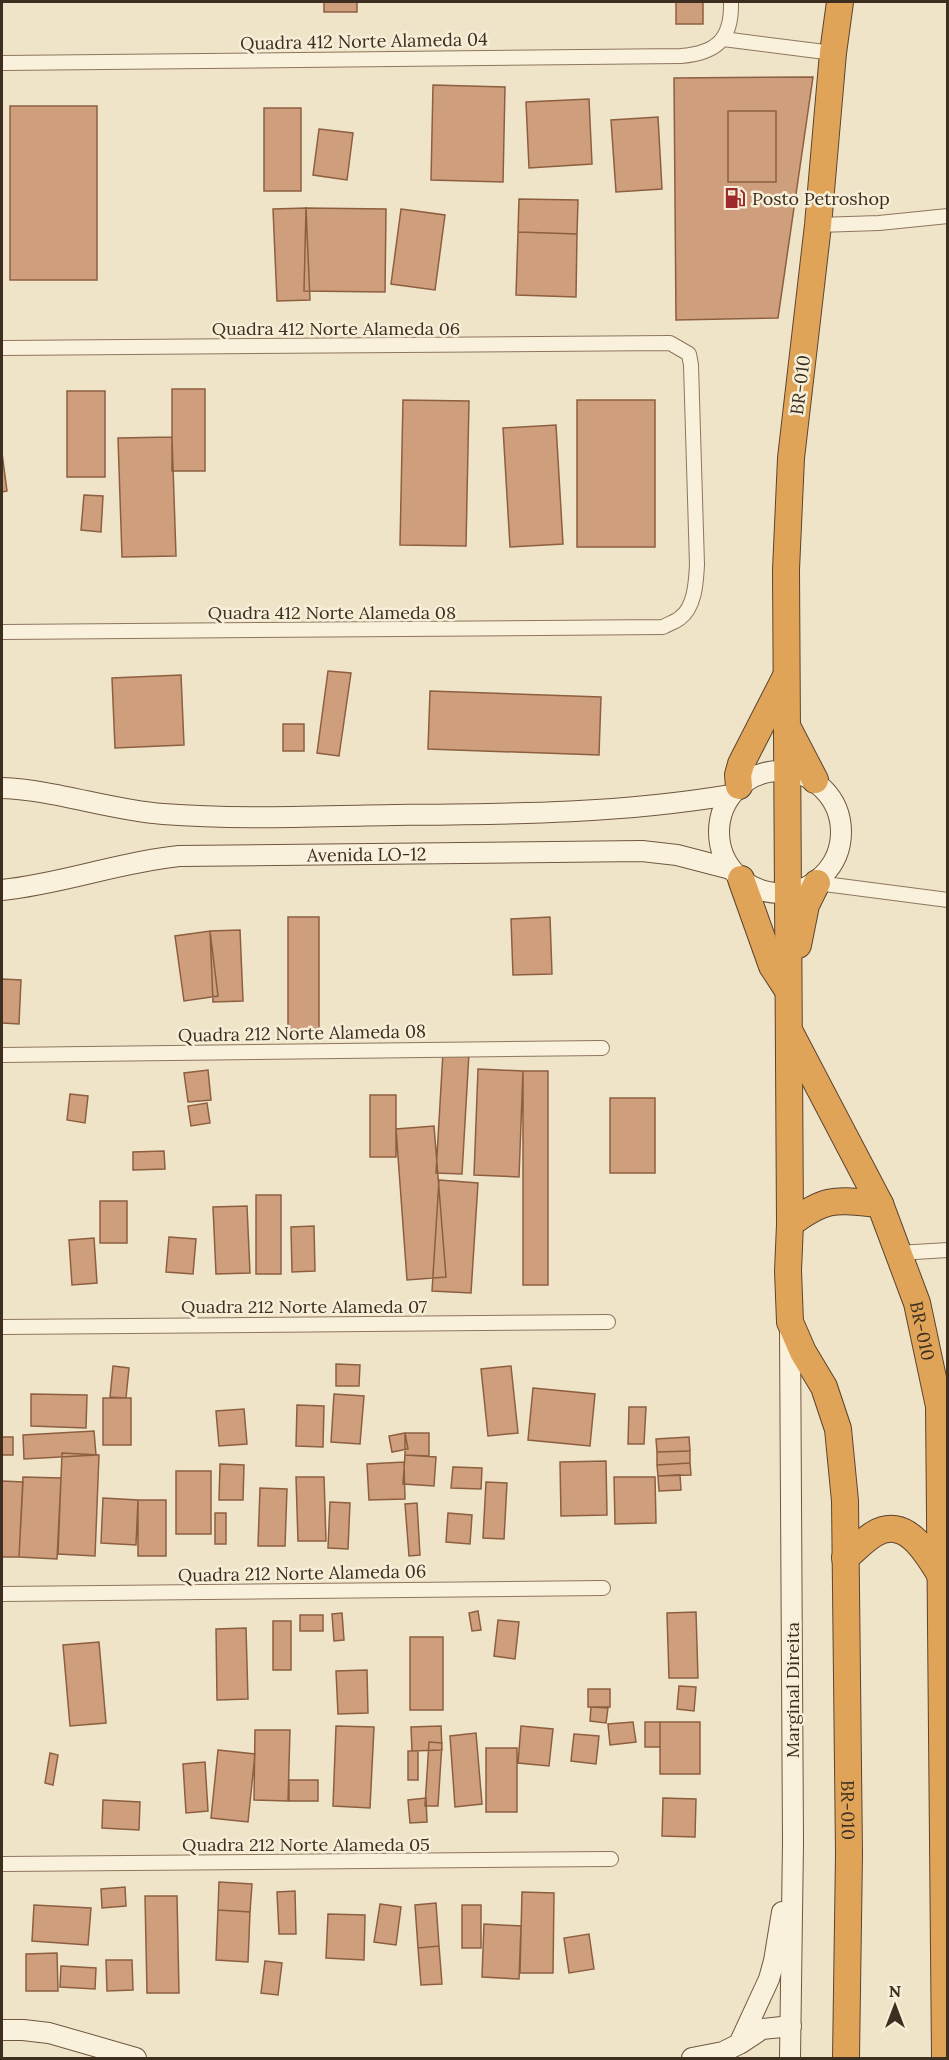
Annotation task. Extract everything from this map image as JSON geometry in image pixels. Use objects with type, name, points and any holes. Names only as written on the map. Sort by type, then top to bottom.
[{"type":"highway","name":"BR-010","points":[[840,2],[833,53],[818,225],[791,458],[786,570],[786,725],[790,1322],[803,1352],[824,1387],[838,1429],[845,1501],[849,1854],[846,2058]]},
{"type":"highway","points":[[734,790],[741,764],[786,675]]},
{"type":"highway","points":[[786,725],[815,780]]},
{"type":"highway","points":[[736,874],[772,966],[788,983]]},
{"type":"highway","points":[[788,983],[807,904],[817,883]]},
{"type":"highway","name":"BR-010","points":[[788,1028],[880,1204],[916,1303],[939,1406],[945,2058]]},
{"type":"highway","points":[[790,1224],[822,1203],[840,1200],[880,1204]]},
{"type":"highway","points":[[845,1558],[874,1534],[895,1528],[902,1530],[916,1541],[941,1576]]},
{"type":"street","points":[[731,2],[729,27],[723,39],[833,53]]},
{"type":"street","name":"Quadra 412 Norte Alameda 04","points":[[2,63],[681,56],[712,49],[723,39]]},
{"type":"street","points":[[818,225],[879,223],[948,216]]},
{"type":"street","name":"Quadra 412 Norte Alameda 06","points":[[2,348],[670,343],[689,354],[691,365],[697,565],[695,589],[682,618],[663,627]]},
{"type":"street","name":"Quadra 412 Norte Alameda 08","points":[[2,633],[663,627]]},
{"type":"street","points":[[736,874],[721,852],[718,832],[721,812],[734,790],[753,776],[770,771],[787,770],[815,780],[826,790],[835,803],[841,822],[841,841],[835,860],[817,883]]},
{"type":"street","points":[[2,789],[161,814],[236,817],[562,813],[674,804],[734,790]]},
{"type":"street","name":"Avenida LO-12","points":[[2,890],[27,887],[136,861],[179,856],[642,851],[677,855],[736,874],[755,888],[787,893]]},
{"type":"street","points":[[787,893],[817,883],[948,900]]},
{"type":"street","name":"Quadra 212 Norte Alameda 08","points":[[2,1055],[602,1048]]},
{"type":"street","points":[[898,1253],[948,1250]]},
{"type":"street","name":"Quadra 212 Norte Alameda 07","points":[[2,1327],[608,1322]]},
{"type":"street","name":"Marginal Direita","points":[[790,1322],[793,1842],[790,2058]]},
{"type":"street","name":"Quadra 212 Norte Alameda 06","points":[[2,1594],[603,1588]]},
{"type":"street","points":[[735,2051],[769,1979],[774,1961],[793,1842]]},
{"type":"street","name":"Quadra 212 Norte Alameda 05","points":[[2,1864],[611,1859]]},
{"type":"street","points":[[693,2058],[735,2051],[762,2029],[790,2026]]},
{"type":"street","points":[[2,2030],[49,2033],[136,2058]]},
{"type":"building","points":[[324,2],[357,2],[357,12],[324,12]]},
{"type":"building","points":[[676,2],[703,2],[703,24],[676,24]]},
{"type":"building","name":"Posto Petroshop","points":[[813,77],[778,318],[676,320],[674,78]]},
{"type":"building","points":[[433,85],[505,87],[503,182],[431,180]]},
{"type":"building","points":[[589,99],[592,164],[529,168],[526,102]]},
{"type":"building","points":[[10,106],[97,106],[97,280],[10,280]]},
{"type":"building","points":[[264,108],[301,108],[301,191],[264,191]]},
{"type":"building","points":[[728,111],[776,111],[776,182],[728,182]]},
{"type":"building","points":[[658,117],[662,189],[616,192],[611,120]]},
{"type":"building","points":[[319,129],[353,133],[347,180],[313,175]]},
{"type":"building","points":[[519,199],[578,200],[577,234],[518,232]]},
{"type":"building","points":[[306,208],[386,209],[385,292],[304,291]]},
{"type":"building","points":[[306,208],[310,300],[277,301],[273,209]]},
{"type":"building","points":[[401,209],[445,215],[435,290],[391,284]]},
{"type":"building","points":[[518,232],[577,234],[576,297],[516,295]]},
{"type":"building","points":[[172,389],[205,389],[205,471],[172,471]]},
{"type":"building","points":[[67,391],[105,391],[105,477],[67,477]]},
{"type":"building","points":[[403,400],[469,401],[466,546],[400,545]]},
{"type":"building","points":[[577,400],[655,400],[655,547],[577,547]]},
{"type":"building","points":[[556,425],[563,544],[510,547],[503,428]]},
{"type":"building","points":[[172,437],[176,556],[122,557],[118,438]]},
{"type":"building","points":[[2,453],[7,491],[2,492]]},
{"type":"building","points":[[84,495],[103,496],[101,532],[81,530]]},
{"type":"building","points":[[328,671],[351,673],[339,756],[317,753]]},
{"type":"building","points":[[181,675],[184,745],[115,748],[112,678]]},
{"type":"building","points":[[430,691],[601,697],[599,755],[428,749]]},
{"type":"building","points":[[283,724],[304,724],[304,751],[283,751]]},
{"type":"building","points":[[288,917],[319,917],[319,1029],[288,1029]]},
{"type":"building","points":[[550,917],[552,974],[513,975],[511,919]]},
{"type":"building","points":[[240,930],[243,1001],[213,1002],[210,931]]},
{"type":"building","points":[[210,931],[218,996],[184,1001],[175,936]]},
{"type":"building","points":[[2,979],[21,980],[19,1024],[2,1023]]},
{"type":"building","points":[[443,1052],[469,1053],[462,1174],[436,1173]]},
{"type":"building","points":[[478,1069],[523,1071],[519,1177],[474,1175]]},
{"type":"building","points":[[208,1070],[211,1100],[188,1102],[184,1073]]},
{"type":"building","points":[[523,1071],[548,1071],[548,1285],[523,1285]]},
{"type":"building","points":[[70,1094],[88,1096],[85,1123],[67,1120]]},
{"type":"building","points":[[370,1095],[396,1095],[396,1157],[370,1157]]},
{"type":"building","points":[[610,1098],[655,1098],[655,1173],[610,1173]]},
{"type":"building","points":[[207,1103],[210,1123],[191,1126],[188,1106]]},
{"type":"building","points":[[434,1126],[446,1277],[407,1280],[396,1129]]},
{"type":"building","points":[[164,1151],[165,1169],[133,1170],[133,1152]]},
{"type":"building","points":[[439,1180],[478,1183],[471,1293],[432,1291]]},
{"type":"building","points":[[256,1195],[281,1195],[281,1274],[256,1274]]},
{"type":"building","points":[[100,1201],[127,1201],[127,1243],[100,1243]]},
{"type":"building","points":[[247,1206],[250,1273],[216,1274],[213,1207]]},
{"type":"building","points":[[314,1226],[315,1271],[292,1272],[291,1227]]},
{"type":"building","points":[[169,1237],[196,1239],[193,1274],[166,1272]]},
{"type":"building","points":[[94,1238],[97,1283],[72,1285],[69,1240]]},
{"type":"building","points":[[336,1364],[360,1365],[359,1386],[336,1386]]},
{"type":"building","points":[[113,1366],[129,1368],[126,1398],[110,1397]]},
{"type":"building","points":[[511,1366],[518,1433],[488,1436],[481,1369]]},
{"type":"building","points":[[533,1388],[595,1394],[590,1446],[528,1440]]},
{"type":"building","points":[[31,1394],[87,1395],[86,1428],[31,1426]]},
{"type":"building","points":[[334,1394],[364,1396],[360,1444],[331,1442]]},
{"type":"building","points":[[103,1398],[131,1398],[131,1445],[103,1445]]},
{"type":"building","points":[[297,1405],[324,1406],[323,1447],[296,1446]]},
{"type":"building","points":[[629,1407],[646,1407],[644,1444],[628,1444]]},
{"type":"building","points":[[244,1409],[247,1444],[219,1446],[216,1411]]},
{"type":"building","points":[[94,1431],[96,1455],[24,1459],[23,1435]]},
{"type":"building","points":[[405,1433],[429,1433],[429,1456],[405,1455]]},
{"type":"building","points":[[405,1433],[408,1449],[392,1452],[389,1436]]},
{"type":"building","points":[[2,1437],[13,1437],[13,1455],[2,1455]]},
{"type":"building","points":[[689,1437],[690,1451],[657,1452],[656,1439]]},
{"type":"building","points":[[690,1451],[690,1463],[657,1465],[657,1452]]},
{"type":"building","points":[[62,1453],[99,1455],[95,1556],[58,1554]]},
{"type":"building","points":[[405,1455],[436,1457],[434,1486],[403,1484]]},
{"type":"building","points":[[606,1461],[607,1515],[561,1516],[560,1462]]},
{"type":"building","points":[[404,1462],[405,1499],[369,1500],[367,1464]]},
{"type":"building","points":[[690,1463],[691,1475],[658,1476],[657,1465]]},
{"type":"building","points":[[220,1464],[244,1465],[243,1500],[219,1500]]},
{"type":"building","points":[[453,1467],[482,1468],[481,1489],[451,1488]]},
{"type":"building","points":[[176,1471],[211,1471],[211,1534],[176,1534]]},
{"type":"building","points":[[680,1475],[681,1490],[659,1491],[658,1476]]},
{"type":"building","points":[[23,1477],[61,1478],[57,1559],[19,1557]]},
{"type":"building","points":[[296,1477],[324,1477],[326,1541],[298,1541]]},
{"type":"building","points":[[614,1477],[655,1477],[656,1523],[615,1524]]},
{"type":"building","points":[[2,1481],[23,1482],[19,1557],[2,1557]]},
{"type":"building","points":[[486,1482],[507,1483],[504,1539],[483,1538]]},
{"type":"building","points":[[260,1488],[287,1489],[285,1546],[258,1546]]},
{"type":"building","points":[[103,1498],[138,1500],[136,1545],[101,1543]]},
{"type":"building","points":[[138,1500],[166,1500],[166,1556],[138,1556]]},
{"type":"building","points":[[330,1502],[350,1503],[348,1549],[328,1548]]},
{"type":"building","points":[[417,1503],[420,1555],[409,1556],[405,1504]]},
{"type":"building","points":[[215,1513],[226,1513],[226,1544],[215,1544]]},
{"type":"building","points":[[448,1513],[472,1515],[470,1544],[446,1542]]},
{"type":"building","points":[[478,1611],[481,1630],[472,1631],[469,1613]]},
{"type":"building","points":[[696,1612],[698,1678],[669,1678],[667,1613]]},
{"type":"building","points":[[342,1613],[344,1640],[334,1641],[332,1614]]},
{"type":"building","points":[[300,1615],[323,1615],[323,1631],[300,1631]]},
{"type":"building","points":[[498,1620],[519,1622],[515,1659],[494,1656]]},
{"type":"building","points":[[273,1621],[291,1621],[291,1670],[273,1670]]},
{"type":"building","points":[[246,1628],[248,1699],[217,1700],[216,1629]]},
{"type":"building","points":[[410,1637],[443,1637],[443,1710],[410,1710]]},
{"type":"building","points":[[99,1642],[106,1723],[70,1726],[63,1645]]},
{"type":"building","points":[[367,1670],[368,1713],[338,1714],[336,1671]]},
{"type":"building","points":[[679,1686],[696,1687],[694,1711],[677,1709]]},
{"type":"building","points":[[588,1689],[610,1689],[610,1707],[588,1707]]},
{"type":"building","points":[[591,1707],[608,1708],[606,1723],[590,1721]]},
{"type":"building","points":[[633,1722],[636,1742],[610,1745],[608,1724]]},
{"type":"building","points":[[645,1722],[660,1722],[660,1747],[645,1747]]},
{"type":"building","points":[[660,1722],[700,1722],[700,1774],[660,1774]]},
{"type":"building","points":[[336,1726],[374,1727],[370,1808],[333,1806]]},
{"type":"building","points":[[441,1726],[442,1750],[412,1751],[411,1727]]},
{"type":"building","points":[[521,1726],[553,1729],[549,1766],[518,1763]]},
{"type":"building","points":[[255,1730],[290,1730],[288,1801],[254,1800]]},
{"type":"building","points":[[476,1733],[482,1804],[455,1807],[450,1736]]},
{"type":"building","points":[[574,1734],[599,1736],[596,1764],[571,1761]]},
{"type":"building","points":[[429,1742],[442,1743],[438,1806],[425,1806]]},
{"type":"building","points":[[486,1748],[517,1748],[517,1812],[486,1812]]},
{"type":"building","points":[[218,1750],[255,1754],[248,1822],[211,1818]]},
{"type":"building","points":[[408,1751],[418,1751],[418,1780],[408,1780]]},
{"type":"building","points":[[50,1753],[58,1755],[53,1785],[45,1783]]},
{"type":"building","points":[[205,1762],[208,1811],[186,1813],[183,1764]]},
{"type":"building","points":[[289,1780],[318,1780],[318,1801],[289,1801]]},
{"type":"building","points":[[426,1798],[427,1822],[410,1823],[408,1800]]},
{"type":"building","points":[[663,1798],[696,1799],[695,1837],[662,1836]]},
{"type":"building","points":[[103,1800],[140,1802],[139,1830],[102,1828]]},
{"type":"building","points":[[219,1882],[252,1884],[250,1912],[218,1910]]},
{"type":"building","points":[[125,1887],[126,1906],[102,1908],[101,1889]]},
{"type":"building","points":[[295,1891],[296,1934],[279,1934],[277,1892]]},
{"type":"building","points":[[522,1892],[554,1893],[553,1973],[520,1973]]},
{"type":"building","points":[[145,1896],[177,1896],[179,1993],[147,1993]]},
{"type":"building","points":[[436,1903],[439,1946],[418,1948],[415,1905]]},
{"type":"building","points":[[380,1904],[401,1907],[396,1945],[374,1942]]},
{"type":"building","points":[[34,1905],[91,1908],[88,1945],[32,1941]]},
{"type":"building","points":[[462,1905],[481,1905],[481,1948],[462,1948]]},
{"type":"building","points":[[218,1910],[250,1912],[248,1962],[216,1960]]},
{"type":"building","points":[[328,1914],[365,1915],[364,1960],[326,1958]]},
{"type":"building","points":[[484,1924],[521,1926],[519,1979],[482,1977]]},
{"type":"building","points":[[589,1934],[594,1969],[569,1973],[564,1938]]},
{"type":"building","points":[[439,1946],[442,1984],[421,1985],[418,1948]]},
{"type":"building","points":[[57,1953],[58,1991],[26,1991],[26,1954]]},
{"type":"building","points":[[106,1960],[132,1960],[133,1990],[107,1991]]},
{"type":"building","points":[[265,1961],[282,1963],[278,1995],[261,1993]]},
{"type":"building","points":[[61,1966],[96,1968],[95,1989],[60,1987]]},
{"type":"place","name":"Posto Petroshop","points":[[735,198]]}]
